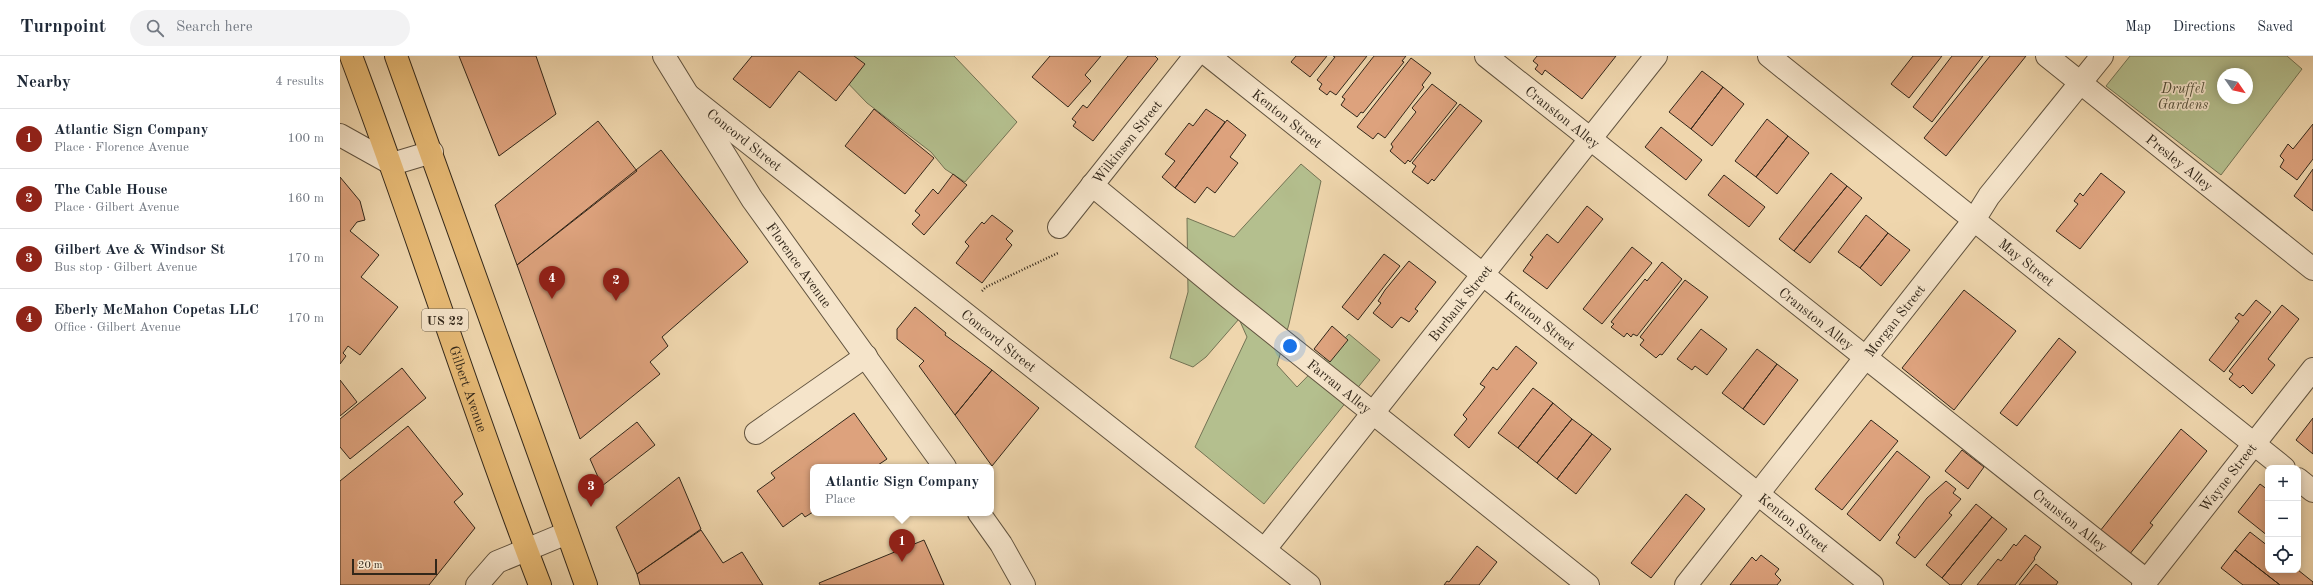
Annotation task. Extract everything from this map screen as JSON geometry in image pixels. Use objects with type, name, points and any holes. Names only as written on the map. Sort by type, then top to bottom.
[{"type":"main road","name":"Gilbert Avenue","points":[[351,56],[392,164],[526,550],[540,585]]},
{"type":"main road","name":"US 22","points":[[396,56],[432,152],[586,585]]},
{"type":"street","name":"Florence Avenue","points":[[664,56],[752,199],[944,464]]},
{"type":"street","name":"Wilkinson Street","points":[[1059,227],[1195,56]]},
{"type":"street","name":"Kenton Street","points":[[1209,56],[1872,585]]},
{"type":"street","name":"Cranston Alley","points":[[1486,56],[1591,138],[2144,583]]},
{"type":"street","name":"Burbank Street","points":[[1264,549],[1374,413],[1656,56]]},
{"type":"street","name":"May Street","points":[[1769,56],[2280,465]]},
{"type":"street","name":"Presley Alley","points":[[2047,56],[2313,269]]},
{"type":"street","name":"Morgan Street","points":[[1686,585],[1974,220],[1989,196],[2102,56]]},
{"type":"street","name":"Concord Street","points":[[688,95],[1309,585]]},
{"type":"street","points":[[340,135],[392,164],[432,152]]},
{"type":"street","name":"Farran Alley","points":[[1092,184],[1234,302],[1588,585]]},
{"type":"street","points":[[756,433],[866,356]]},
{"type":"street","name":"Wayne Street","points":[[2144,583],[2313,369]]},
{"type":"street","points":[[2301,481],[2313,491]]},
{"type":"street","points":[[981,516],[1001,544],[1024,585]]},
{"type":"street","points":[[478,585],[497,562],[567,533]]},
{"type":"path","points":[[982,292],[986,287],[1063,251]]},
{"type":"green space","points":[[853,56],[954,56],[1017,122],[965,182],[945,169],[931,152],[867,103],[842,77]]},
{"type":"green space","name":"Druffel Gardens","points":[[2130,56],[2287,56],[2302,69],[2221,175],[2106,86]]},
{"type":"green space","points":[[1301,164],[1321,181],[1289,324],[1277,365],[1297,387],[1349,334],[1380,360],[1264,504],[1195,447],[1247,337],[1239,319],[1206,357],[1193,367],[1170,358],[1188,292],[1187,218],[1234,237]]},
{"type":"building","points":[[459,56],[536,56],[556,114],[499,156]]},
{"type":"building","points":[[752,56],[854,56],[865,64],[836,101],[799,71],[770,108],[733,79]]},
{"type":"building","points":[[1050,56],[1101,56],[1085,75],[1091,81],[1068,107],[1032,77]]},
{"type":"building","points":[[1128,56],[1155,56],[1158,59],[1093,141],[1073,126],[1076,122],[1072,119],[1083,105],[1087,108]]},
{"type":"building","points":[[1296,56],[1327,56],[1310,77],[1291,62]]},
{"type":"building","points":[[1333,56],[1367,56],[1336,95],[1330,91],[1327,95],[1319,89],[1322,84],[1317,80],[1335,57]]},
{"type":"building","points":[[1374,56],[1406,56],[1402,61],[1404,62],[1363,113],[1361,112],[1357,117],[1341,105],[1345,99],[1342,97]]},
{"type":"building","points":[[1537,56],[1616,56],[1582,99],[1545,70],[1542,75],[1535,69],[1538,65],[1533,61]]},
{"type":"building","points":[[1913,56],[1942,56],[1909,98],[1891,84]]},
{"type":"building","points":[[1952,56],[1983,56],[1932,122],[1913,107]]},
{"type":"building","points":[[1990,56],[2026,56],[1946,156],[1924,138]]},
{"type":"building","points":[[1411,58],[1431,73],[1422,85],[1424,87],[1385,138],[1378,133],[1373,139],[1357,127]]},
{"type":"building","points":[[1702,71],[1723,87],[1691,129],[1669,112]]},
{"type":"building","points":[[1432,84],[1457,103],[1410,162],[1408,160],[1405,164],[1390,151],[1393,147],[1391,144],[1416,112],[1412,108]]},
{"type":"building","points":[[1723,87],[1744,104],[1712,146],[1691,129]]},
{"type":"building","points":[[1460,104],[1482,121],[1434,181],[1432,179],[1428,184],[1412,172],[1416,166],[1412,163]]},
{"type":"building","points":[[874,109],[934,158],[905,194],[845,146]]},
{"type":"building","points":[[1206,109],[1225,122],[1175,188],[1162,177],[1175,161],[1165,154],[1189,123],[1193,126]]},
{"type":"building","points":[[1767,119],[1788,136],[1756,177],[1735,161]]},
{"type":"building","points":[[1227,120],[1246,135],[1230,157],[1238,163],[1215,193],[1207,187],[1195,203],[1175,188]]},
{"type":"building","points":[[598,121],[637,171],[517,265],[495,205]]},
{"type":"building","points":[[2313,124],[2313,159],[2297,180],[2280,167],[2284,160],[2280,156],[2288,144],[2293,149]]},
{"type":"building","points":[[1661,127],[1702,160],[1686,180],[1645,147]]},
{"type":"building","points":[[1788,136],[1809,153],[1777,194],[1756,177]]},
{"type":"building","points":[[661,150],[748,262],[662,337],[668,346],[650,362],[660,374],[580,439],[517,265]]},
{"type":"building","points":[[2313,169],[2313,211],[2294,196]]},
{"type":"building","points":[[1831,173],[1847,186],[1794,251],[1779,239]]},
{"type":"building","points":[[2101,173],[2125,192],[2080,249],[2056,231],[2078,204],[2074,201],[2080,193],[2083,196]]},
{"type":"building","points":[[953,174],[967,185],[924,235],[912,224],[920,215],[915,211],[933,189],[938,194]]},
{"type":"building","points":[[1724,175],[1765,207],[1749,227],[1708,195]]},
{"type":"building","points":[[340,177],[360,201],[365,220],[357,222],[350,231],[379,255],[361,277],[398,307],[360,355],[348,346],[343,353],[346,356],[340,364]]},
{"type":"building","points":[[1847,186],[1862,198],[1810,263],[1794,251]]},
{"type":"building","points":[[1587,206],[1603,219],[1547,289],[1523,271],[1533,257],[1530,255],[1547,234],[1558,243]]},
{"type":"building","points":[[992,215],[1013,231],[1006,239],[1012,245],[982,283],[956,263],[969,246],[965,242],[982,222],[984,224]]},
{"type":"building","points":[[1866,215],[1888,233],[1860,268],[1838,252]]},
{"type":"building","points":[[1888,233],[1910,250],[1881,286],[1860,268]]},
{"type":"building","points":[[1632,247],[1652,263],[1602,324],[1583,309]]},
{"type":"building","points":[[1384,254],[1400,266],[1358,320],[1342,307]]},
{"type":"building","points":[[1409,261],[1436,282],[1415,309],[1418,311],[1409,322],[1401,317],[1392,328],[1373,313],[1381,303],[1378,301],[1385,290]]},
{"type":"building","points":[[1662,262],[1682,279],[1637,336],[1633,334],[1631,337],[1627,333],[1624,337],[1611,327],[1614,324],[1611,322],[1645,279],[1647,281]]},
{"type":"building","points":[[1685,280],[1708,297],[1662,355],[1660,354],[1656,358],[1640,345],[1644,340],[1640,337]]},
{"type":"building","points":[[1964,290],[2016,331],[1954,410],[1902,368]]},
{"type":"building","points":[[2256,300],[2271,312],[2224,372],[2209,360],[2239,321],[2235,318],[2239,313],[2243,316]]},
{"type":"building","points":[[2282,305],[2299,319],[2268,359],[2275,365],[2252,394],[2243,385],[2240,388],[2229,379],[2233,374],[2229,371]]},
{"type":"building","points":[[915,307],[946,333],[945,335],[992,370],[955,415],[919,366],[924,361],[897,339],[897,329]]},
{"type":"building","points":[[1332,326],[1348,340],[1330,362],[1314,349]]},
{"type":"building","points":[[1701,329],[1727,349],[1707,375],[1695,366],[1692,370],[1677,359]]},
{"type":"building","points":[[2059,338],[2076,352],[2017,426],[2000,413]]},
{"type":"building","points":[[1516,346],[1537,363],[1469,448],[1454,435],[1467,419],[1463,415],[1485,387],[1480,384],[1493,367],[1497,370]]},
{"type":"building","points":[[1757,349],[1777,364],[1743,409],[1722,393]]},
{"type":"building","points":[[1777,364],[1798,380],[1764,425],[1743,409]]},
{"type":"building","points":[[402,368],[426,398],[350,459],[340,447],[340,419]]},
{"type":"building","points":[[992,370],[1039,408],[994,464],[991,464],[955,415]]},
{"type":"building","points":[[340,380],[357,402],[340,416]]},
{"type":"building","points":[[1533,388],[1553,403],[1518,448],[1498,433]]},
{"type":"building","points":[[1553,403],[1572,419],[1537,463],[1518,448]]},
{"type":"building","points":[[854,413],[887,459],[880,464],[810,464],[810,514],[805,517],[802,513],[783,527],[757,491],[775,478],[771,473]]},
{"type":"building","points":[[2313,418],[2313,454],[2296,440]]},
{"type":"building","points":[[1572,419],[1592,434],[1557,479],[1537,463]]},
{"type":"building","points":[[1871,420],[1898,441],[1842,510],[1815,489]]},
{"type":"building","points":[[637,422],[655,445],[602,486],[590,459]]},
{"type":"building","points":[[408,426],[463,494],[454,502],[475,528],[429,585],[340,585],[340,481]]},
{"type":"building","points":[[2181,429],[2207,451],[2150,523],[2153,525],[2129,555],[2100,531]]},
{"type":"building","points":[[1592,434],[1611,449],[1576,494],[1557,479]]},
{"type":"building","points":[[1962,450],[1984,467],[1968,489],[1945,471]]},
{"type":"building","points":[[1897,451],[1930,477],[1880,541],[1847,514]]},
{"type":"building","points":[[679,477],[701,529],[637,574],[616,527]]},
{"type":"building","points":[[1946,481],[1956,489],[1953,493],[1961,499],[1949,513],[1952,515],[1915,558],[1896,543],[1900,537],[1898,535],[1927,498]]},
{"type":"building","points":[[2260,484],[2265,488],[2265,534],[2238,512]]},
{"type":"building","points":[[1686,494],[1705,509],[1651,578],[1631,563]]},
{"type":"building","points":[[1976,504],[1992,517],[1942,578],[1926,565]]},
{"type":"building","points":[[1992,517],[2007,529],[1961,585],[1950,585],[1942,578]]},
{"type":"building","points":[[701,530],[723,563],[742,552],[763,585],[640,585],[637,574]]},
{"type":"building","points":[[2250,532],[2265,544],[2265,573],[2301,572],[2313,582],[2313,585],[2280,585],[2235,550]]},
{"type":"building","points":[[2025,535],[2041,547],[2034,558],[2035,559],[2015,585],[1977,585],[1998,559],[2001,561],[2014,544],[2016,546]]},
{"type":"building","points":[[924,540],[944,585],[820,585],[819,583]]},
{"type":"building","points":[[1477,546],[1497,562],[1479,585],[1444,585],[1447,581],[1449,582]]},
{"type":"building","points":[[2235,550],[2280,585],[2243,585],[2221,568]]},
{"type":"building","points":[[1761,555],[1779,569],[1775,574],[1781,580],[1777,585],[1730,585],[1752,557],[1756,561]]},
{"type":"building","points":[[2036,564],[2058,582],[2056,585],[2019,585]]},
{"type":"place","name":"Eberly McMahon Copetas LLC","points":[[552,299]]},
{"type":"place","name":"The Cable House","points":[[616,301]]},
{"type":"place","name":"Gilbert Ave & Windsor St","points":[[591,507]]},
{"type":"place","name":"Atlantic Sign Company","points":[[902,562]]}]
